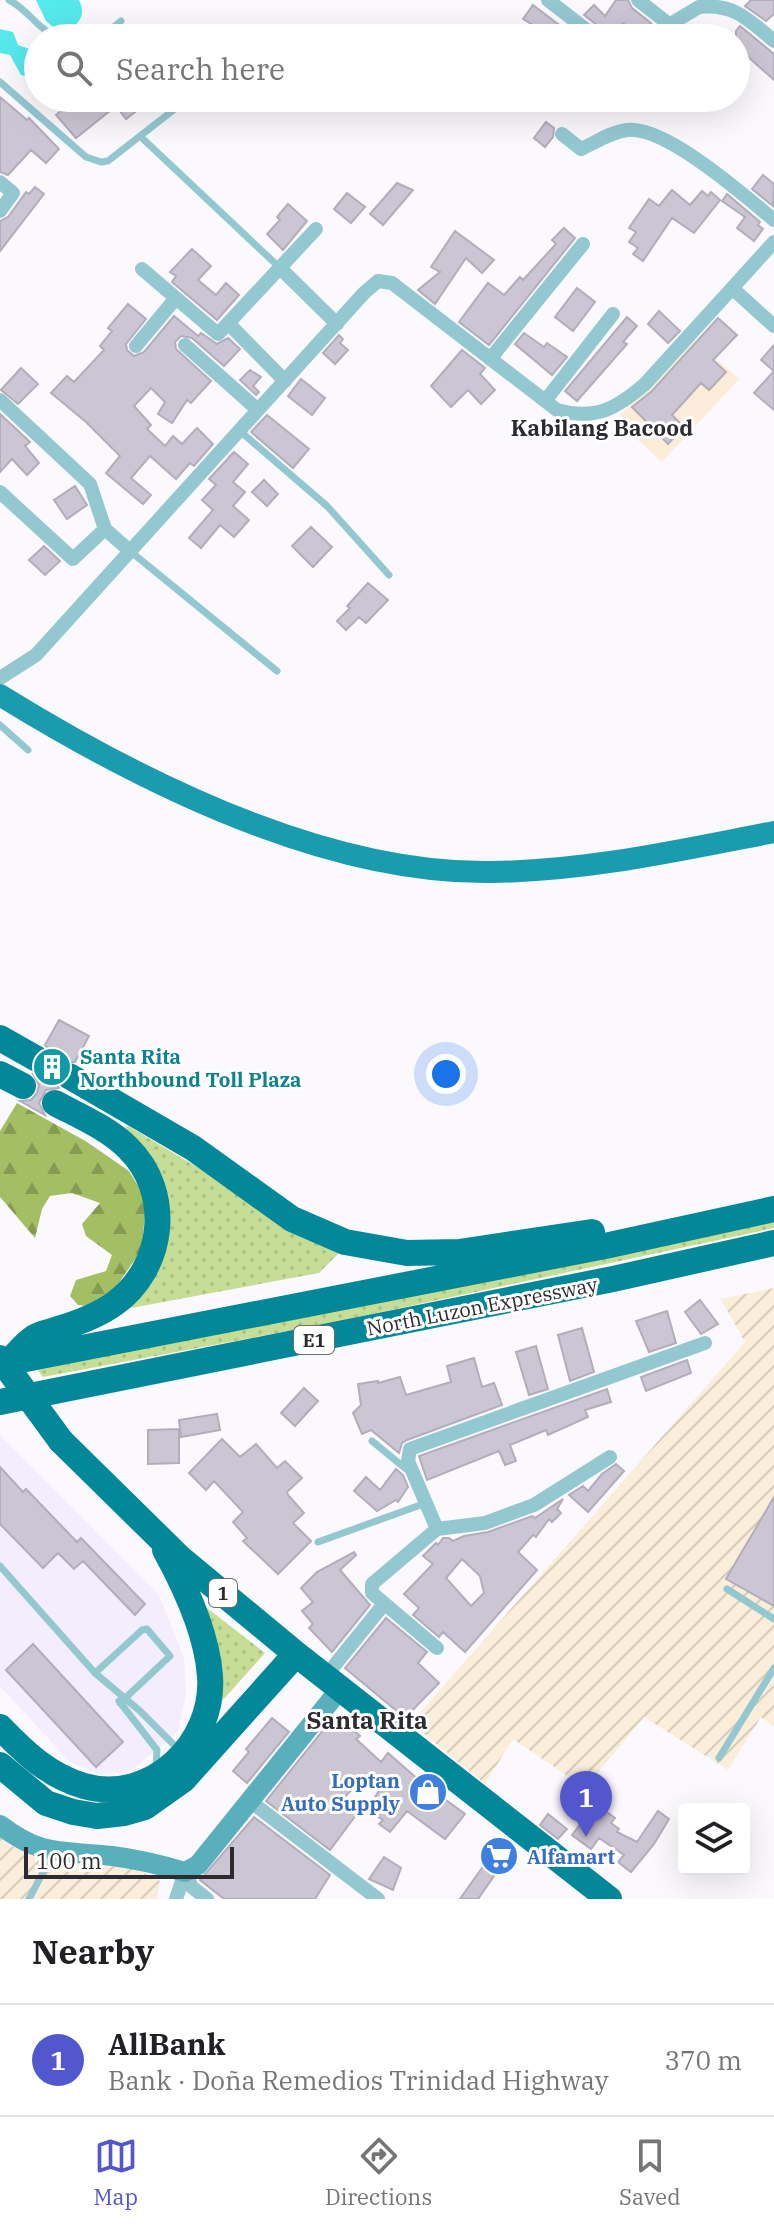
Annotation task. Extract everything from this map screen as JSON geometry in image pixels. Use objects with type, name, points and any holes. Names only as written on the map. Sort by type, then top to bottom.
[{"type":"highway","points":[[0,1038],[37,1059]]},
{"type":"highway","points":[[69,1076],[193,1148],[292,1219],[345,1242],[407,1253],[459,1252],[616,1228],[650,1237]]},
{"type":"highway","points":[[3,1362],[35,1337],[90,1318],[121,1299],[143,1274],[155,1245],[158,1221],[156,1199],[139,1161],[114,1136],[55,1103]]},
{"type":"highway","name":"North Luzon Expressway","points":[[3,1362],[650,1237],[774,1209]]},
{"type":"highway","name":"North Luzon Expressway","points":[[0,1402],[613,1279],[774,1243]]},
{"type":"highway","name":"1","points":[[3,1362],[61,1441],[160,1540],[291,1650],[609,1899]]},
{"type":"highway","points":[[0,1418],[15,1414],[38,1396]]},
{"type":"highway","points":[[0,1765],[46,1803],[97,1816],[145,1807],[177,1762],[208,1707],[210,1678],[203,1638],[176,1569],[160,1540]]},
{"type":"highway","points":[[0,1727],[36,1762],[85,1787],[108,1790],[131,1787],[177,1762],[291,1650]]},
{"type":"main road","points":[[0,695],[97,753],[265,828],[308,843],[399,864],[489,872],[585,867],[774,832]]},
{"type":"main road","points":[[0,1825],[18,1839],[53,1852],[110,1855],[185,1872],[198,1865],[250,1801],[333,1683]]},
{"type":"street","points":[[548,0],[579,24]]},
{"type":"street","points":[[638,0],[669,24]]},
{"type":"street","points":[[672,24],[699,7],[733,9],[774,40]]},
{"type":"street","points":[[562,134],[581,149],[607,135],[629,130],[646,131],[679,148],[774,220]]},
{"type":"street","points":[[0,182],[13,193],[0,211]]},
{"type":"street","points":[[142,269],[218,334],[316,229]]},
{"type":"street","points":[[0,678],[36,655],[378,281],[392,283],[557,410],[592,414],[623,403],[645,384],[774,242]]},
{"type":"street","points":[[490,359],[583,244]]},
{"type":"street","points":[[279,267],[337,324]]},
{"type":"street","points":[[732,288],[774,326]]},
{"type":"street","points":[[136,346],[176,298]]},
{"type":"street","points":[[545,401],[613,314]]},
{"type":"street","points":[[228,323],[285,381]]},
{"type":"street","points":[[185,345],[258,410]]},
{"type":"street","points":[[0,400],[90,484],[105,529],[130,551]]},
{"type":"street","points":[[0,492],[73,559],[105,529]]},
{"type":"street","points":[[437,1529],[408,1461],[410,1449],[705,1343]]},
{"type":"street","points":[[437,1648],[372,1593],[372,1584],[437,1529],[485,1523],[534,1505],[610,1457]]},
{"type":"street","points":[[333,1683],[384,1604]]},
{"type":"street","points":[[250,1801],[378,1899]]},
{"type":"street","points":[[176,1899],[185,1872]]},
{"type":"street","points":[[185,1872],[192,1887],[207,1899]]},
{"type":"lane","points":[[9,0],[22,6],[37,24]]},
{"type":"lane","points":[[117,24],[121,21]]},
{"type":"lane","points":[[0,82],[24,103]]},
{"type":"lane","points":[[34,112],[86,157],[101,162],[108,161],[172,112]]},
{"type":"lane","points":[[141,137],[279,267]]},
{"type":"lane","points":[[240,431],[327,506],[389,575]]},
{"type":"lane","points":[[130,551],[277,671]]},
{"type":"lane","points":[[0,725],[28,750]]},
{"type":"lane","points":[[372,1441],[416,1477]]},
{"type":"lane","points":[[318,1542],[426,1503]]},
{"type":"lane","points":[[0,1566],[177,1762]]},
{"type":"lane","points":[[727,1589],[774,1619]]},
{"type":"lane","points":[[95,1673],[142,1630],[151,1631],[170,1656],[122,1701]]},
{"type":"lane","points":[[719,1758],[774,1668]]},
{"type":"lane","points":[[122,1701],[177,1762]]},
{"type":"lane","points":[[29,1899],[53,1852]]},
{"type":"shaded area","points":[[692,337],[739,379],[662,462],[616,420]]},
{"type":"shaded area","points":[[774,1288],[774,1726],[761,1717],[728,1770],[644,1717],[585,1788],[513,1739],[485,1784],[411,1723],[745,1342],[721,1299]]},
{"type":"shaded area","points":[[0,1435],[159,1595],[184,1658],[186,1694],[178,1730],[130,1771],[103,1775],[70,1762],[0,1686]]},
{"type":"shaded area","points":[[0,1837],[9,1845],[40,1857],[137,1869],[160,1881],[157,1899],[0,1899]]},
{"type":"green space","points":[[17,1103],[87,1142],[129,1171],[146,1199],[142,1249],[114,1290],[94,1307],[78,1305],[70,1296],[76,1280],[106,1271],[112,1255],[86,1236],[82,1224],[100,1203],[72,1193],[50,1196],[42,1209],[35,1238],[0,1197],[0,1131]]},
{"type":"green space","points":[[128,1126],[340,1252],[319,1273],[131,1308],[142,1289],[158,1168],[147,1150],[125,1128]]},
{"type":"green space","points":[[774,1211],[774,1228],[335,1322],[43,1377],[34,1365]]},
{"type":"green space","points":[[198,1601],[265,1653],[213,1711]]},
{"type":"water","points":[[36,0],[79,0],[82,12],[76,24],[50,24]]},
{"type":"water","points":[[0,29],[13,32],[18,45],[24,47],[24,76],[10,55],[0,53]]},
{"type":"building","points":[[616,0],[628,0],[632,8],[651,23],[595,24],[584,15],[594,5],[605,16]]},
{"type":"building","points":[[751,0],[774,0],[774,14],[766,21],[745,6]]},
{"type":"building","points":[[533,5],[558,24],[531,24],[523,19]]},
{"type":"building","points":[[750,34],[774,54],[774,80],[750,59]]},
{"type":"building","points":[[0,97],[27,120],[29,118],[59,149],[46,163],[31,150],[8,175],[0,172]]},
{"type":"building","points":[[60,112],[108,112],[76,138],[56,115]]},
{"type":"building","points":[[121,112],[135,112],[126,119]]},
{"type":"building","points":[[546,122],[554,128],[553,137],[545,147],[534,138]]},
{"type":"building","points":[[763,175],[774,184],[773,206],[752,189]]},
{"type":"building","points":[[397,183],[413,190],[383,225],[370,214]]},
{"type":"building","points":[[35,187],[44,194],[0,251],[0,221],[8,217],[26,192],[29,194]]},
{"type":"building","points":[[672,190],[690,205],[702,191],[708,196],[711,192],[720,200],[694,233],[672,218],[643,261],[633,254],[638,248],[629,242],[636,232],[629,228],[649,199],[659,206]]},
{"type":"building","points":[[347,193],[365,207],[351,223],[334,209]]},
{"type":"building","points":[[727,194],[760,222],[758,225],[763,229],[754,241],[737,228],[745,217],[722,201]]},
{"type":"building","points":[[288,204],[307,221],[283,250],[267,234],[280,220],[277,217]]},
{"type":"building","points":[[564,228],[575,238],[489,345],[459,322],[488,283],[504,295],[520,277],[523,280],[556,244],[552,240]]},
{"type":"building","points":[[455,231],[494,260],[482,273],[466,258],[435,304],[418,290],[440,272],[431,267]]},
{"type":"building","points":[[192,249],[211,266],[198,280],[216,295],[226,283],[239,295],[217,320],[172,282],[176,276],[170,272]]},
{"type":"building","points":[[577,288],[595,302],[573,331],[555,317]]},
{"type":"building","points":[[128,304],[146,319],[126,344],[127,350],[134,356],[144,352],[174,316],[198,336],[201,333],[217,344],[228,338],[240,349],[224,366],[192,338],[181,336],[175,342],[176,349],[211,381],[191,403],[187,400],[172,423],[158,414],[165,402],[151,388],[134,406],[151,425],[147,429],[165,446],[173,436],[182,444],[197,428],[213,444],[194,466],[190,463],[176,479],[150,456],[131,478],[151,495],[143,504],[106,473],[120,456],[51,393],[67,376],[74,382],[104,350],[100,346],[112,331],[108,328]]},
{"type":"building","points":[[659,311],[680,331],[668,343],[648,324]]},
{"type":"building","points":[[627,317],[637,326],[623,342],[627,344],[577,401],[565,391]]},
{"type":"building","points":[[718,318],[737,335],[713,360],[726,372],[709,390],[701,383],[672,415],[684,427],[668,444],[632,407],[652,391]]},
{"type":"building","points":[[524,333],[544,347],[547,343],[567,357],[552,375],[515,344]]},
{"type":"building","points":[[339,335],[343,339],[340,343],[348,350],[335,364],[323,353]]},
{"type":"building","points":[[774,345],[774,371],[761,360]]},
{"type":"building","points":[[462,350],[485,368],[480,374],[495,390],[481,404],[468,390],[451,407],[431,386]]},
{"type":"building","points":[[21,368],[38,384],[18,404],[1,390]]},
{"type":"building","points":[[250,370],[261,377],[253,386],[259,392],[256,395],[240,380]]},
{"type":"building","points":[[774,371],[774,410],[754,393]]},
{"type":"building","points":[[301,379],[325,398],[312,415],[288,396]]},
{"type":"building","points":[[0,414],[30,442],[25,446],[39,463],[27,475],[12,459],[0,472]]},
{"type":"building","points":[[267,415],[309,449],[293,468],[251,432]]},
{"type":"building","points":[[234,452],[248,464],[233,482],[245,492],[233,506],[249,520],[234,537],[220,525],[201,548],[189,538],[213,510],[202,500],[216,485],[209,479]]},
{"type":"building","points":[[264,480],[278,494],[267,506],[252,492]]},
{"type":"building","points":[[75,486],[87,505],[67,519],[54,500]]},
{"type":"building","points":[[311,527],[332,547],[313,567],[292,546]]},
{"type":"building","points":[[44,546],[60,561],[45,575],[29,560]]},
{"type":"building","points":[[368,583],[388,600],[366,623],[359,617],[346,630],[337,621]]},
{"type":"building","points":[[59,1020],[89,1036],[75,1062],[62,1062],[55,1069],[53,1077],[59,1088],[46,1090],[39,1103],[45,1115],[20,1101],[31,1100],[37,1093],[39,1085],[33,1074],[44,1073],[51,1066],[51,1052],[45,1045]]},
{"type":"building","points":[[700,1300],[718,1324],[701,1334],[685,1312]]},
{"type":"building","points":[[667,1311],[676,1343],[649,1352],[636,1321]]},
{"type":"building","points":[[582,1328],[594,1372],[570,1381],[558,1335]]},
{"type":"building","points":[[536,1346],[548,1389],[529,1395],[516,1352]]},
{"type":"building","points":[[474,1358],[482,1387],[494,1383],[502,1405],[407,1440],[402,1443],[399,1453],[371,1430],[362,1434],[353,1413],[361,1405],[358,1384],[400,1377],[406,1395],[451,1382],[447,1366]]},
{"type":"building","points":[[687,1360],[691,1373],[646,1391],[641,1377]]},
{"type":"building","points":[[304,1388],[318,1401],[295,1426],[281,1413]]},
{"type":"building","points":[[607,1389],[611,1402],[585,1410],[588,1417],[548,1435],[546,1430],[510,1445],[516,1461],[505,1465],[499,1451],[427,1480],[419,1456]]},
{"type":"building","points":[[217,1414],[220,1430],[181,1437],[179,1420]]},
{"type":"building","points":[[179,1429],[179,1463],[148,1464],[148,1430]]},
{"type":"building","points":[[222,1439],[240,1457],[256,1444],[277,1468],[285,1461],[302,1478],[287,1492],[304,1513],[293,1523],[311,1541],[278,1574],[243,1541],[247,1538],[233,1522],[243,1512],[214,1481],[206,1490],[189,1473]]},
{"type":"building","points":[[616,1464],[624,1471],[588,1512],[569,1495],[583,1486],[588,1491],[602,1474]]},
{"type":"building","points":[[0,1467],[77,1542],[81,1538],[145,1604],[135,1615],[83,1561],[74,1569],[58,1553],[43,1568],[0,1524]]},
{"type":"building","points":[[396,1469],[403,1475],[408,1487],[398,1502],[396,1500],[377,1511],[354,1491],[366,1477],[380,1490]]},
{"type":"building","points":[[774,1497],[774,1606],[726,1579]]},
{"type":"building","points":[[563,1499],[557,1509],[561,1513],[552,1522],[549,1519],[536,1537],[533,1535],[518,1552],[537,1570],[465,1652],[443,1632],[439,1637],[413,1615],[419,1608],[404,1594],[433,1564],[423,1556],[436,1543],[438,1545],[443,1538],[453,1541],[532,1516],[535,1518]],"holes":[[[462,1559],[480,1576],[484,1593],[471,1606],[446,1578]]]},
{"type":"building","points":[[354,1552],[356,1555],[340,1570],[370,1605],[332,1652],[309,1628],[313,1624],[302,1611],[313,1602],[301,1588],[317,1572]]},
{"type":"building","points":[[386,1618],[427,1652],[418,1663],[439,1683],[405,1718],[345,1668]]},
{"type":"building","points":[[33,1644],[123,1742],[96,1767],[6,1670]]},
{"type":"building","points":[[272,1718],[289,1732],[247,1783],[233,1771],[249,1752],[246,1749]]},
{"type":"building","points":[[328,1724],[350,1727],[360,1736],[356,1739],[381,1762],[388,1753],[465,1814],[445,1839],[407,1811],[390,1832],[379,1824],[383,1820],[367,1810],[380,1789],[365,1775],[343,1799],[359,1811],[330,1850],[266,1801]]},
{"type":"building","points":[[596,1804],[615,1818],[611,1823],[619,1829],[617,1832],[637,1842],[658,1811],[669,1819],[631,1872],[618,1862],[624,1855],[599,1838],[591,1849],[572,1835]]},
{"type":"building","points":[[548,1814],[567,1829],[558,1839],[540,1825]]},
{"type":"building","points":[[254,1817],[330,1875],[315,1899],[224,1899],[200,1880]]},
{"type":"building","points":[[496,1848],[508,1856],[478,1899],[460,1899]]},
{"type":"building","points":[[384,1857],[401,1868],[393,1890],[369,1879]]},
{"type":"place","name":"Santa Rita Northbound Toll Plaza","points":[[52,1067]]},
{"type":"place","name":"Loptan Auto Supply","points":[[428,1792]]},
{"type":"place","name":"AllBank","points":[[586,1837]]},
{"type":"place","name":"Alfamart","points":[[499,1856]]},
{"type":"district","name":"Kabilang Bacood","points":[[602,427]]},
{"type":"district","name":"Santa Rita","points":[[367,1720]]}]
